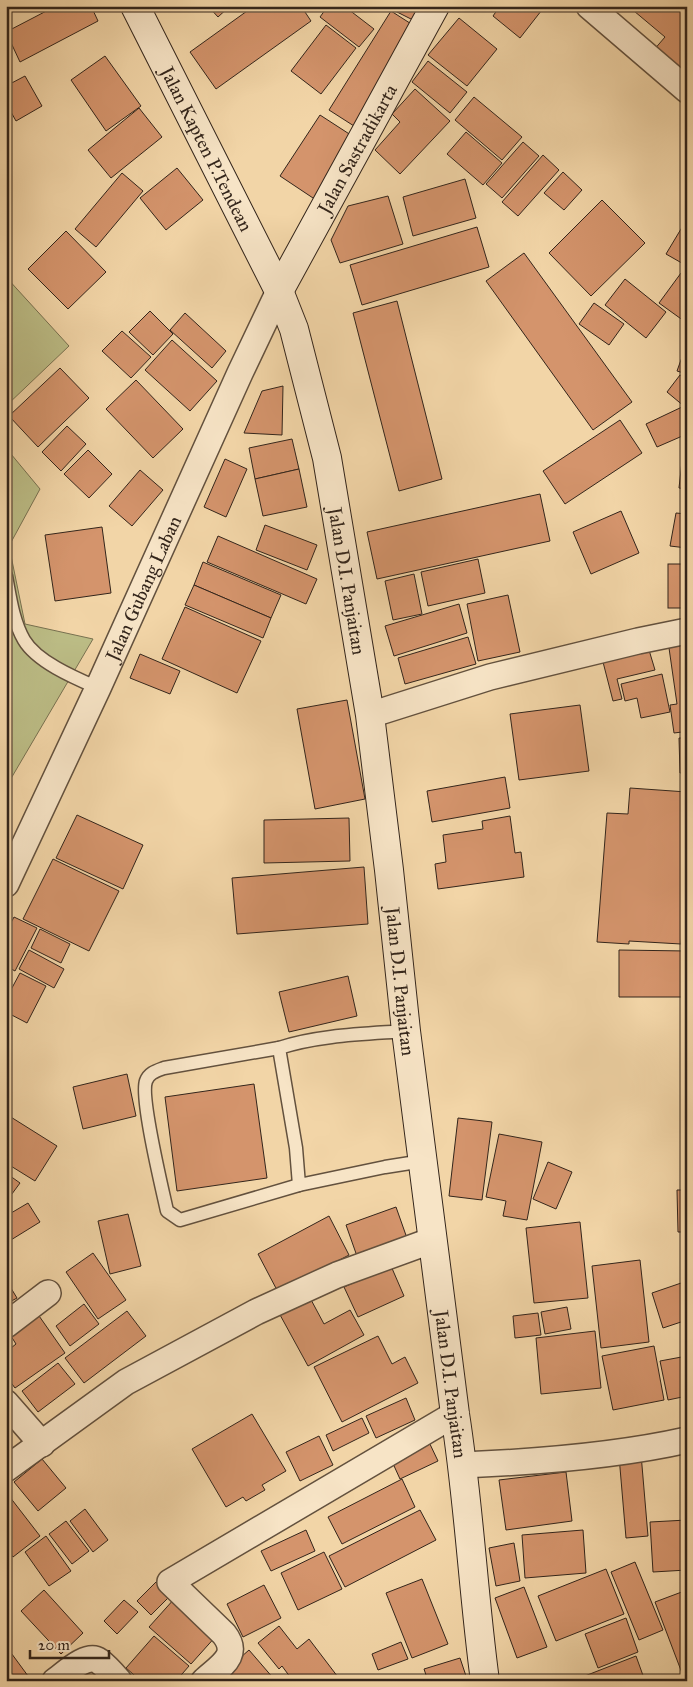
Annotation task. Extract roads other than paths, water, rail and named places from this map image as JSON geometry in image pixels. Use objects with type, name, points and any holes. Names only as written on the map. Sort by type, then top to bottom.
[{"type":"street","name":"Jalan Kapten P.Tendean","points":[[135,6],[278,291]]},
{"type":"street","name":"Jalan Sastradikarta","points":[[278,291],[435,6]]},
{"type":"street","points":[[589,6],[687,90]]},
{"type":"street","name":"Jalan Gubang Laban","points":[[6,884],[98,688],[278,291]]},
{"type":"street","name":"Jalan D.I. Panjaitan","points":[[278,291],[294,329],[327,458],[370,715],[390,870],[406,1031],[422,1162],[463,1465],[479,1638],[485,1681]]},
{"type":"street","points":[[370,715],[490,677],[687,631]]},
{"type":"street","points":[[6,1469],[126,1382],[256,1312],[337,1275],[433,1240]]},
{"type":"street","points":[[6,1325],[48,1292]]},
{"type":"street","points":[[6,1403],[42,1444]]},
{"type":"street","points":[[204,1681],[226,1660],[231,1652],[231,1643],[170,1582],[455,1414]]},
{"type":"street","points":[[463,1465],[580,1456],[687,1440]]},
{"type":"street","points":[[55,1681],[86,1659],[94,1658],[119,1681]]},
{"type":"lane","points":[[6,576],[12,609],[24,640],[39,655],[57,668],[98,688]]},
{"type":"lane","points":[[406,1031],[301,1042],[279,1048],[164,1068],[151,1074],[145,1086],[147,1112],[167,1211],[180,1220],[299,1185],[385,1167],[422,1162]]},
{"type":"lane","points":[[279,1048],[296,1148],[299,1185]]}]
